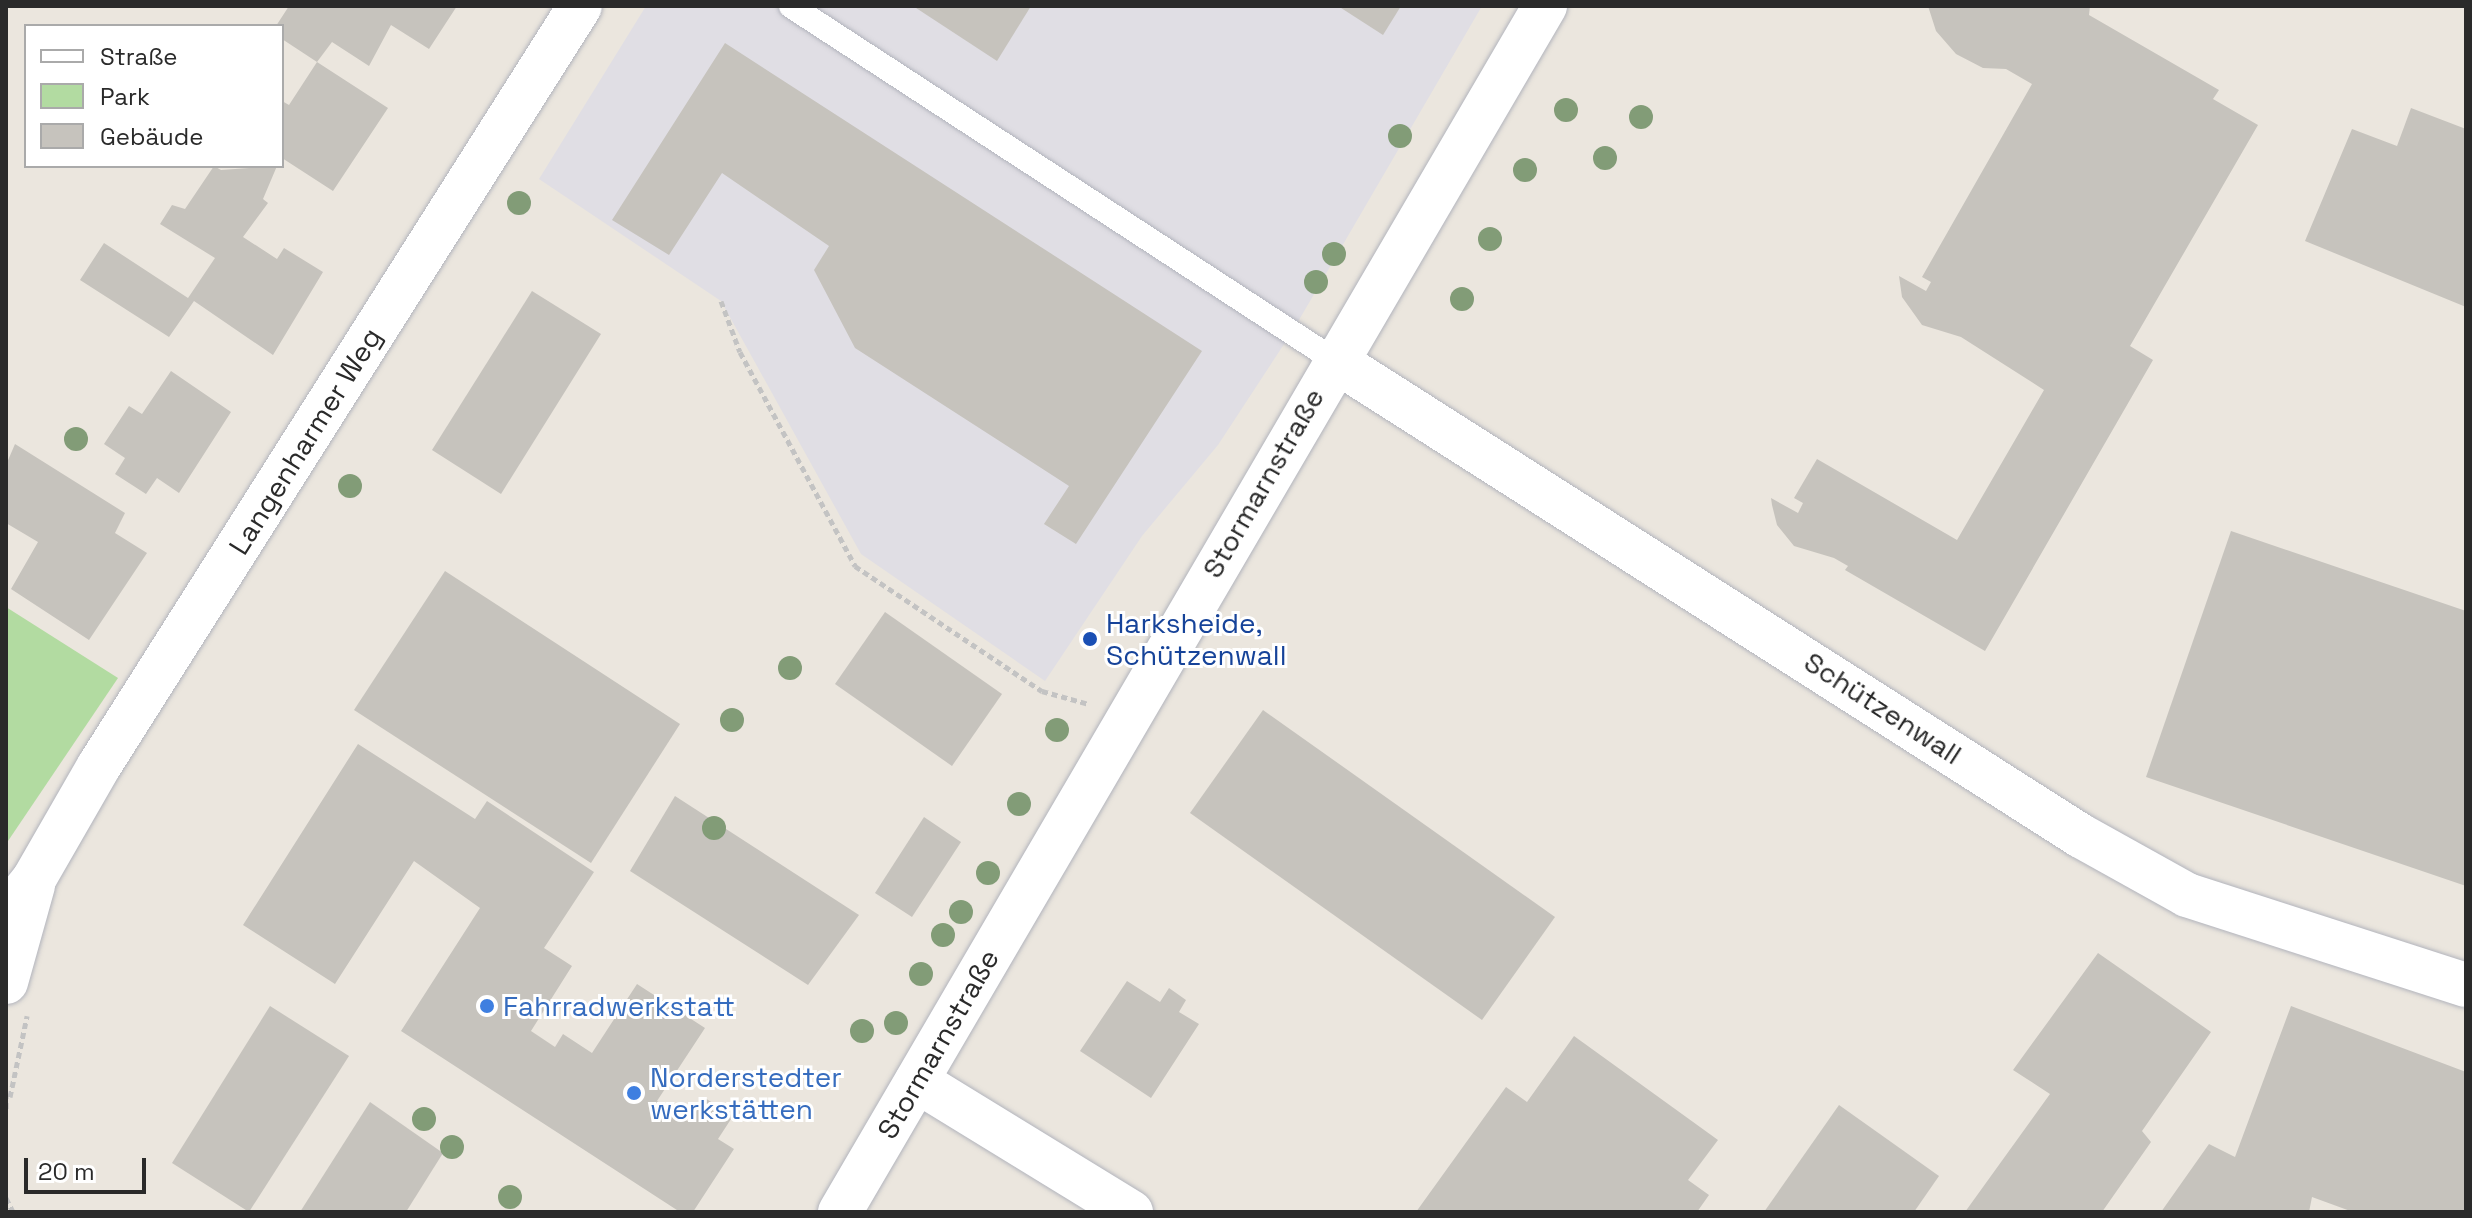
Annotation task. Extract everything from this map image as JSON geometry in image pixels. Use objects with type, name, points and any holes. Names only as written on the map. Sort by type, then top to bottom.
[{"type":"street","name":"Langenharmer Weg","points":[[6,914],[34,879],[99,766],[580,6]]},
{"type":"street","name":"Stormarnstraße","points":[[840,1212],[1334,360],[1545,6]]},
{"type":"street","name":"Schützenwall","points":[[1334,360],[2081,836],[2174,888],[2466,985]]},
{"type":"street","name":"Langenharmer Weg","points":[[6,982],[34,879]]},
{"type":"street","points":[[917,1081],[1131,1212]]},
{"type":"lane","points":[[791,6],[1334,360]]},
{"type":"path","points":[[721,301],[740,352],[855,566],[1042,691],[1129,715]]},
{"type":"path","points":[[6,1093],[6,1111]]},
{"type":"path","points":[[6,1198],[13,1212]]},
{"type":"shaded area","points":[[646,6],[1482,6],[1292,332],[1218,445],[1142,536],[1045,681],[861,554],[721,301],[539,179]]},
{"type":"green space","points":[[6,607],[118,678],[6,844]]},
{"type":"building","points":[[289,6],[457,6],[429,49],[391,25],[369,66],[332,42],[317,62],[284,40],[284,24],[277,24]]},
{"type":"building","points":[[913,6],[1031,6],[997,61]]},
{"type":"building","points":[[1338,6],[1401,6],[1383,35]]},
{"type":"building","points":[[1928,6],[2090,6],[2089,15],[2219,90],[2213,99],[2258,125],[2130,346],[2153,360],[1985,651],[1845,570],[1848,566],[1834,558],[1794,546],[1777,525],[1771,498],[1798,513],[1803,503],[1794,498],[1817,459],[1957,540],[2044,390],[1961,337],[1922,325],[1902,297],[1899,276],[1926,291],[1931,282],[1922,277],[2032,84],[2006,69],[1983,68],[1956,54],[1936,31]]},
{"type":"building","points":[[725,43],[1202,351],[1076,544],[1044,524],[1069,486],[855,348],[814,270],[829,246],[722,173],[669,255],[612,220]]},
{"type":"building","points":[[317,62],[388,108],[333,191],[284,159],[284,102],[289,105]]},
{"type":"building","points":[[2411,108],[2466,129],[2466,307],[2305,241],[2352,129],[2397,146]]},
{"type":"building","points":[[213,168],[276,168],[263,199],[268,203],[243,237],[277,259],[284,248],[323,272],[273,355],[194,301],[169,337],[80,280],[104,243],[188,298],[215,258],[160,224],[172,205],[185,209]]},
{"type":"building","points":[[532,291],[601,334],[501,494],[432,450]]},
{"type":"building","points":[[171,371],[231,412],[179,493],[157,478],[146,494],[115,474],[125,458],[104,444],[129,406],[142,414]]},
{"type":"building","points":[[15,444],[125,513],[115,533],[147,553],[89,640],[11,589],[38,542],[6,523],[6,465]]},
{"type":"building","points":[[2231,531],[2466,611],[2466,886],[2146,777]]},
{"type":"building","points":[[445,571],[680,724],[591,863],[354,710]]},
{"type":"building","points":[[885,612],[1002,694],[952,766],[835,684]]},
{"type":"building","points":[[1263,710],[1555,917],[1482,1020],[1190,813]]},
{"type":"building","points":[[358,744],[475,819],[487,801],[594,872],[544,948],[572,966],[531,1031],[555,1047],[563,1034],[592,1053],[637,984],[705,1028],[657,1101],[689,1122],[705,1098],[733,1116],[718,1139],[734,1149],[693,1212],[680,1212],[401,1031],[480,908],[414,861],[335,984],[243,925]]},
{"type":"building","points":[[675,796],[859,915],[808,985],[630,871]]},
{"type":"building","points":[[924,817],[961,842],[912,917],[875,893]]},
{"type":"building","points":[[2098,953],[2211,1032],[2142,1131],[2151,1142],[2102,1212],[1965,1212],[2050,1094],[2013,1070]]},
{"type":"building","points":[[1127,981],[1160,1002],[1169,988],[1186,1000],[1179,1012],[1199,1024],[1151,1098],[1080,1051]]},
{"type":"building","points":[[270,1006],[349,1056],[249,1212],[172,1163]]},
{"type":"building","points":[[2291,1006],[2466,1072],[2466,1212],[2353,1212],[2312,1197],[2309,1212],[2161,1212],[2209,1144],[2235,1157]]},
{"type":"building","points":[[1574,1036],[1718,1140],[1688,1180],[1709,1195],[1697,1212],[1416,1212],[1506,1087],[1527,1102]]},
{"type":"building","points":[[370,1102],[443,1153],[406,1212],[300,1212]]},
{"type":"building","points":[[1839,1105],[1939,1176],[1914,1212],[1764,1212]]},
{"type":"place","name":"Harksheide, Schützenwall","points":[[1090,639]]},
{"type":"place","name":"Fahrradwerkstatt","points":[[487,1006]]},
{"type":"place","name":"Norderstedter werkstätten","points":[[634,1093]]}]
